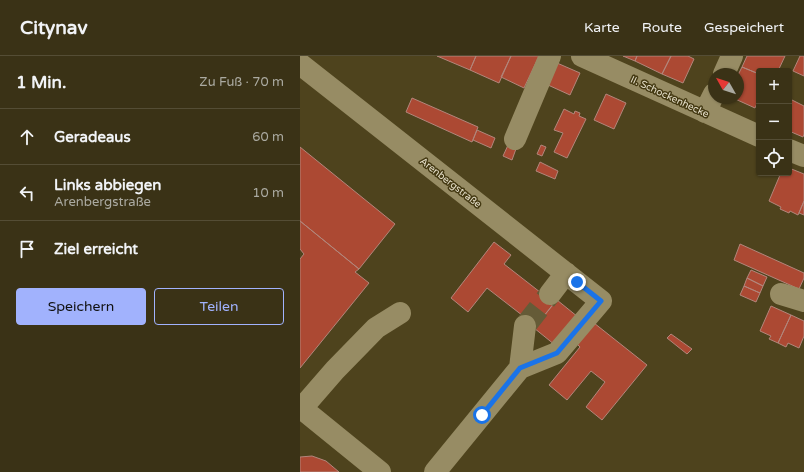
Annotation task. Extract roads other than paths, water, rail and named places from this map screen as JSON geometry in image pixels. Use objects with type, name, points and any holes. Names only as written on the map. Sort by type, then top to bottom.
[{"type":"street","points":[[515,139],[550,56]]},
{"type":"street","name":"II. Schockenhecke","points":[[582,56],[708,102]]},
{"type":"street","points":[[727,68],[732,56]]},
{"type":"street","name":"Arenbergstraße","points":[[300,64],[601,301],[557,353],[520,368]]},
{"type":"street","name":"II. Schockenhecke","points":[[711,104],[756,134]]},
{"type":"street","points":[[792,151],[804,156]]},
{"type":"street","points":[[550,294],[566,273]]},
{"type":"street","points":[[781,294],[804,301]]},
{"type":"street","points":[[380,472],[301,408],[376,328],[400,313]]},
{"type":"street","points":[[435,472],[520,368],[525,326]]},
{"type":"tunnel","points":[[525,326],[550,294]]}]
